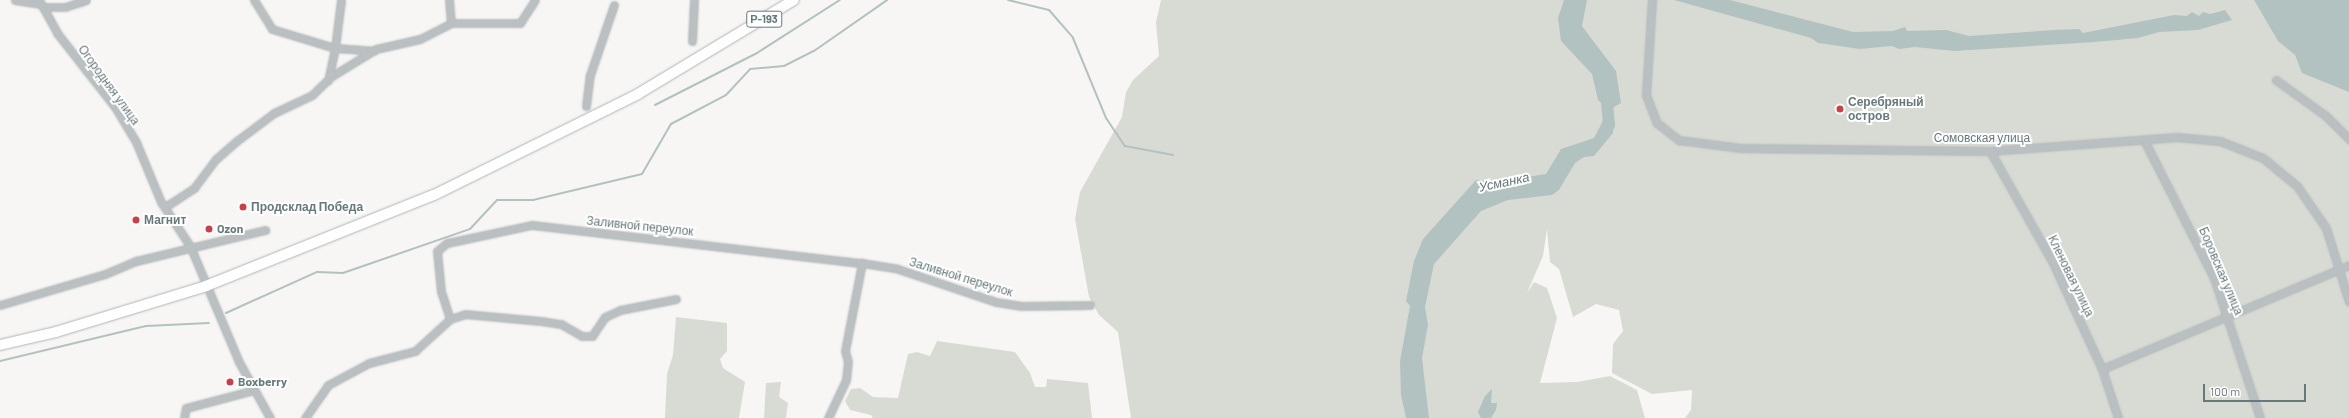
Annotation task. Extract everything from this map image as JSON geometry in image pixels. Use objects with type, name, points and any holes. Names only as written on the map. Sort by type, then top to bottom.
[{"type":"highway","name":"Р-193","points":[[0,345],[56,332],[206,286],[399,210],[535,148],[638,94],[794,0]]},
{"type":"street","points":[[15,0],[66,7],[86,0]]},
{"type":"street","points":[[254,0],[272,29],[335,48],[374,50],[420,39],[451,23],[520,23],[535,0]]},
{"type":"street","points":[[328,80],[335,48],[341,0]]},
{"type":"street","points":[[449,0],[451,23]]},
{"type":"street","points":[[692,40],[694,0]]},
{"type":"street","name":"Сомовская улица","points":[[1652,0],[1646,61],[1646,95],[1657,123],[1679,140],[1741,148],[1990,151],[2144,140],[2208,139],[2252,152],[2271,164],[2297,186],[2319,216],[2341,268],[2349,302]]},
{"type":"street","name":"Огородняя улица","points":[[41,4],[57,33],[115,107],[136,142],[164,207],[190,246],[206,286],[254,390],[270,418]]},
{"type":"street","points":[[586,106],[590,75],[614,5]]},
{"type":"street","points":[[164,207],[194,188],[216,159],[238,140],[274,113],[312,95],[328,80],[374,50]]},
{"type":"street","points":[[2276,80],[2326,116],[2349,139]]},
{"type":"street","name":"Боровская улица","points":[[2144,140],[2193,233],[2229,314],[2260,418]]},
{"type":"street","name":"Кленовая улица","points":[[1990,151],[2053,263],[2102,369],[2118,418]]},
{"type":"street","name":"Заливной переулок","points":[[450,319],[441,292],[437,251],[447,243],[532,225],[862,262],[898,269],[996,302],[1022,306],[1090,305]]},
{"type":"street","points":[[0,306],[190,246],[203,246],[265,230]]},
{"type":"street","points":[[828,418],[846,380],[848,362],[845,351],[862,262]]},
{"type":"street","points":[[2102,369],[2229,314],[2349,265]]},
{"type":"street","points":[[305,418],[328,385],[369,363],[415,352],[450,319],[465,314],[561,324],[582,336],[592,336],[605,317],[620,310],[676,299]]},
{"type":"street","points":[[184,418],[186,408],[254,390]]},
{"type":"shaded area","points":[[1161,0],[2349,0],[2349,418],[1685,418],[1691,410],[1692,390],[1652,394],[1612,373],[1613,344],[1623,331],[1619,310],[1596,304],[1573,317],[1559,269],[1550,262],[1547,229],[1543,256],[1527,293],[1534,282],[1547,288],[1557,318],[1540,383],[1577,382],[1610,376],[1637,390],[1645,418],[1131,418],[1118,332],[1099,315],[1089,297],[1075,219],[1080,192],[1122,117],[1126,92],[1133,80],[1159,56],[1156,22]]},
{"type":"shaded area","points":[[676,317],[727,323],[727,351],[720,359],[723,368],[745,382],[739,418],[665,418],[667,374],[673,355]]},
{"type":"shaded area","points":[[937,341],[1015,352],[1030,373],[1035,387],[1046,387],[1047,379],[1088,383],[1092,418],[873,418],[871,415],[850,410],[845,401],[851,389],[860,388],[873,397],[898,398],[908,354],[917,352],[930,356]]},
{"type":"shaded area","points":[[781,382],[779,397],[788,403],[786,418],[764,418],[766,383]]},
{"type":"water","points":[[1564,0],[1587,0],[1582,26],[1616,71],[1621,103],[1609,110],[1598,100],[1592,74],[1561,41],[1558,18]]},
{"type":"water","points":[[1674,0],[1730,0],[1853,32],[1893,31],[1905,27],[1907,31],[1946,30],[1969,36],[2079,29],[2083,33],[2174,15],[2187,16],[2192,12],[2199,16],[2203,12],[2210,14],[2225,10],[2232,20],[2198,30],[2159,32],[2138,38],[2095,42],[1954,51],[1915,47],[1899,49],[1892,46],[1860,49],[1818,43],[1811,38]]},
{"type":"water","points":[[2254,0],[2349,0],[2349,92],[2302,73],[2295,55],[2278,41]]},
{"type":"water","points":[[1606,115],[1613,119],[1613,133],[1594,156],[1584,157],[1575,163],[1559,190],[1552,195],[1508,200],[1481,211],[1434,264],[1425,307],[1428,325],[1422,358],[1429,418],[1406,418],[1401,395],[1400,361],[1410,306],[1406,301],[1414,261],[1423,239],[1476,180],[1496,182],[1546,174],[1561,149],[1594,138]]},
{"type":"water","points":[[1492,389],[1491,403],[1497,403],[1496,410],[1491,418],[1481,418],[1478,412],[1485,396]]},
{"type":"waterway","points":[[655,105],[757,53],[840,0]]},
{"type":"waterway","points":[[226,313],[317,272],[343,273],[470,229],[497,200],[533,200],[642,174],[671,124],[726,95],[750,69],[784,66],[814,51],[887,0]]},
{"type":"waterway","points":[[1008,0],[1049,10],[1073,38],[1106,118],[1125,146],[1173,155]]},
{"type":"waterway","name":"Усманка","points":[[1606,93],[1609,125],[1606,130]]},
{"type":"waterway","points":[[0,361],[146,326],[209,323]]},
{"type":"place","name":"Серебряный остров","points":[[1840,109]]},
{"type":"place","name":"Продсклад Победа","points":[[243,207]]},
{"type":"place","name":"Магнит","points":[[136,220]]},
{"type":"place","name":"Ozon","points":[[209,229]]},
{"type":"place","name":"Boxberry","points":[[230,382]]}]
